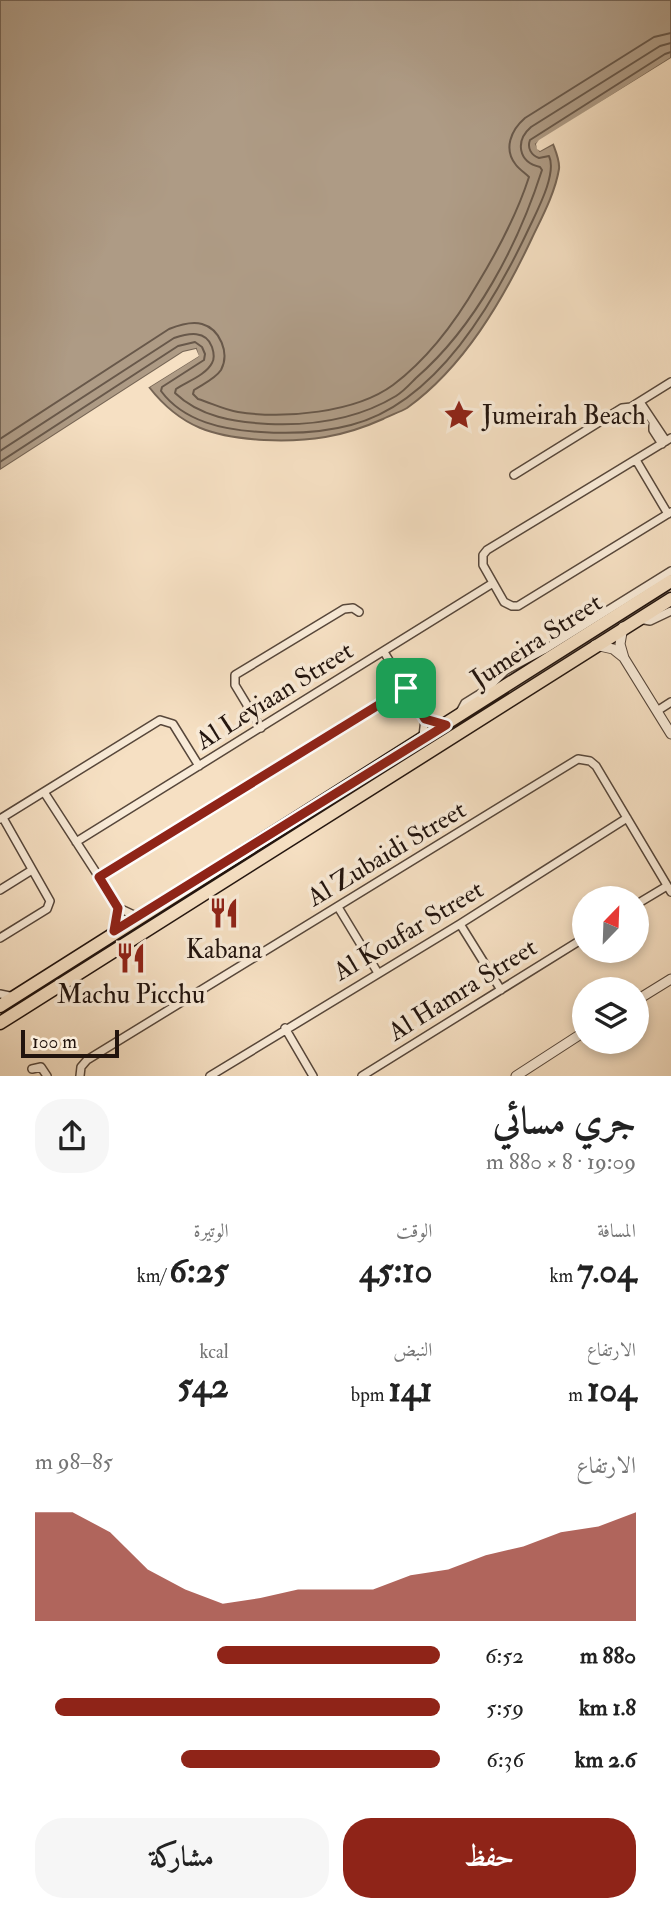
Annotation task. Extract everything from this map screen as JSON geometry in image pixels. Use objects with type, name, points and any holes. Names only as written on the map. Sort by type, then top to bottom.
[{"type":"main road","name":"Jumeira Street","points":[[0,1006],[114,931],[671,581]]},
{"type":"main road","name":"Jumeira Street","points":[[0,1023],[671,598]]},
{"type":"main road","points":[[559,651],[564,650],[569,654],[569,662]]},
{"type":"street","points":[[514,475],[622,408],[629,408],[671,382]]},
{"type":"street","points":[[636,460],[670,513],[518,606],[504,602],[482,562],[487,550],[666,441],[653,430],[653,424],[640,402]]},
{"type":"street","points":[[425,719],[452,721],[465,703],[486,690],[506,670],[544,650],[671,570]]},
{"type":"street","name":"Al Leyiaan Street","points":[[76,842],[493,583]]},
{"type":"street","points":[[261,728],[235,685],[235,675],[344,609],[352,608],[359,612]]},
{"type":"street","points":[[638,618],[650,621],[671,611]]},
{"type":"street","points":[[623,628],[620,644],[624,658],[671,734]]},
{"type":"street","points":[[588,632],[588,640],[613,649],[624,658]]},
{"type":"street","points":[[384,652],[425,719],[421,740]]},
{"type":"street","points":[[99,877],[406,688]]},
{"type":"street","points":[[657,711],[671,702]]},
{"type":"street","points":[[0,938],[49,907],[49,895],[1,818],[160,720],[173,723],[199,766]]},
{"type":"street","name":"Al Zubaidi Street","points":[[80,1076],[81,1067],[87,1060],[578,759],[586,759],[596,766],[669,889]]},
{"type":"street","points":[[44,792],[118,908],[138,917]]},
{"type":"street","name":"Al Koufar Street","points":[[210,1076],[460,924],[627,818]]},
{"type":"street","points":[[0,890],[32,870]]},
{"type":"street","points":[[649,898],[669,889]]},
{"type":"street","points":[[338,907],[378,973]]},
{"type":"street","points":[[114,931],[118,908]]},
{"type":"street","points":[[460,924],[501,990]]},
{"type":"street","name":"Al Hamra Street","points":[[362,1076],[572,945]]},
{"type":"street","points":[[649,993],[671,979]]},
{"type":"street","points":[[0,994],[15,998]]},
{"type":"street","points":[[285,1028],[313,1076]]},
{"type":"street","points":[[516,1076],[572,1040]]},
{"type":"street","points":[[32,1069],[41,1067],[47,1076]]},
{"type":"shaded area","points":[[348,792],[350,795],[211,881],[209,878]]},
{"type":"water","points":[[0,0],[671,0],[671,58],[536,144],[540,151],[553,144],[559,169],[548,205],[521,261],[495,308],[464,353],[447,373],[407,408],[354,430],[311,439],[264,440],[214,433],[173,412],[149,387],[198,356],[196,349],[183,352],[0,470]]},
{"type":"pier","points":[[671,58],[671,62],[542,143],[540,147],[552,141],[556,142],[540,151],[537,149],[539,140]]},
{"type":"pier","points":[[196,349],[199,356],[146,389],[147,384],[194,355],[184,355],[0,474],[0,470],[183,352]]},
{"type":"place","name":"Jumeirah Beach","points":[[459,415]]},
{"type":"place","name":"Kabana","points":[[224,913]]},
{"type":"place","name":"Machu Picchu","points":[[131,958]]},
{"type":"route","points":[[406,688],[425,719],[446,725],[114,931],[118,908],[99,877],[406,688]]}]
